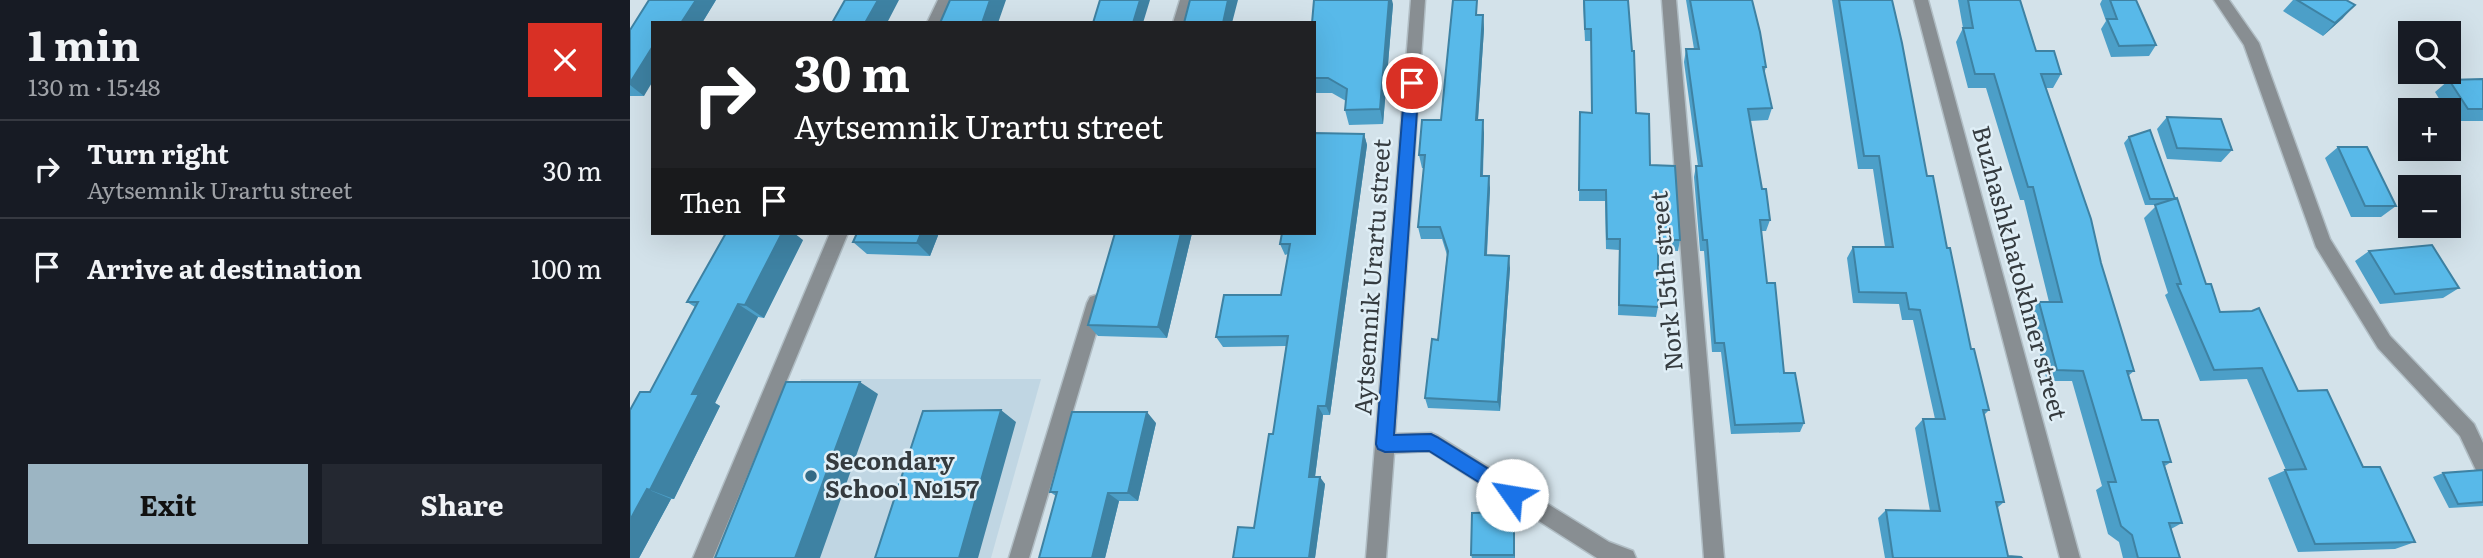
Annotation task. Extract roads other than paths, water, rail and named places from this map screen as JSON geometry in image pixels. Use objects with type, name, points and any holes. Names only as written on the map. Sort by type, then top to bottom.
[{"type":"street","points":[[935,21],[945,0]]},
{"type":"street","points":[[1181,21],[1187,0]]},
{"type":"street","name":"Aytsemnik Urartu street","points":[[1376,558],[1418,0]]},
{"type":"street","name":"Nork 15th street","points":[[1669,0],[1714,558]]},
{"type":"street","name":"Buzhashkhatokhner street","points":[[1921,0],[2070,558]]},
{"type":"street","points":[[2221,0],[2251,43],[2322,242],[2384,342],[2467,430],[2483,463]]},
{"type":"street","points":[[704,558],[838,235]]},
{"type":"street","points":[[1019,558],[1101,285]]},
{"type":"street","points":[[1385,444],[1431,442],[1604,551],[1626,558]]},
{"type":"place","name":"Secondary School №157","points":[[811,476]]}]
